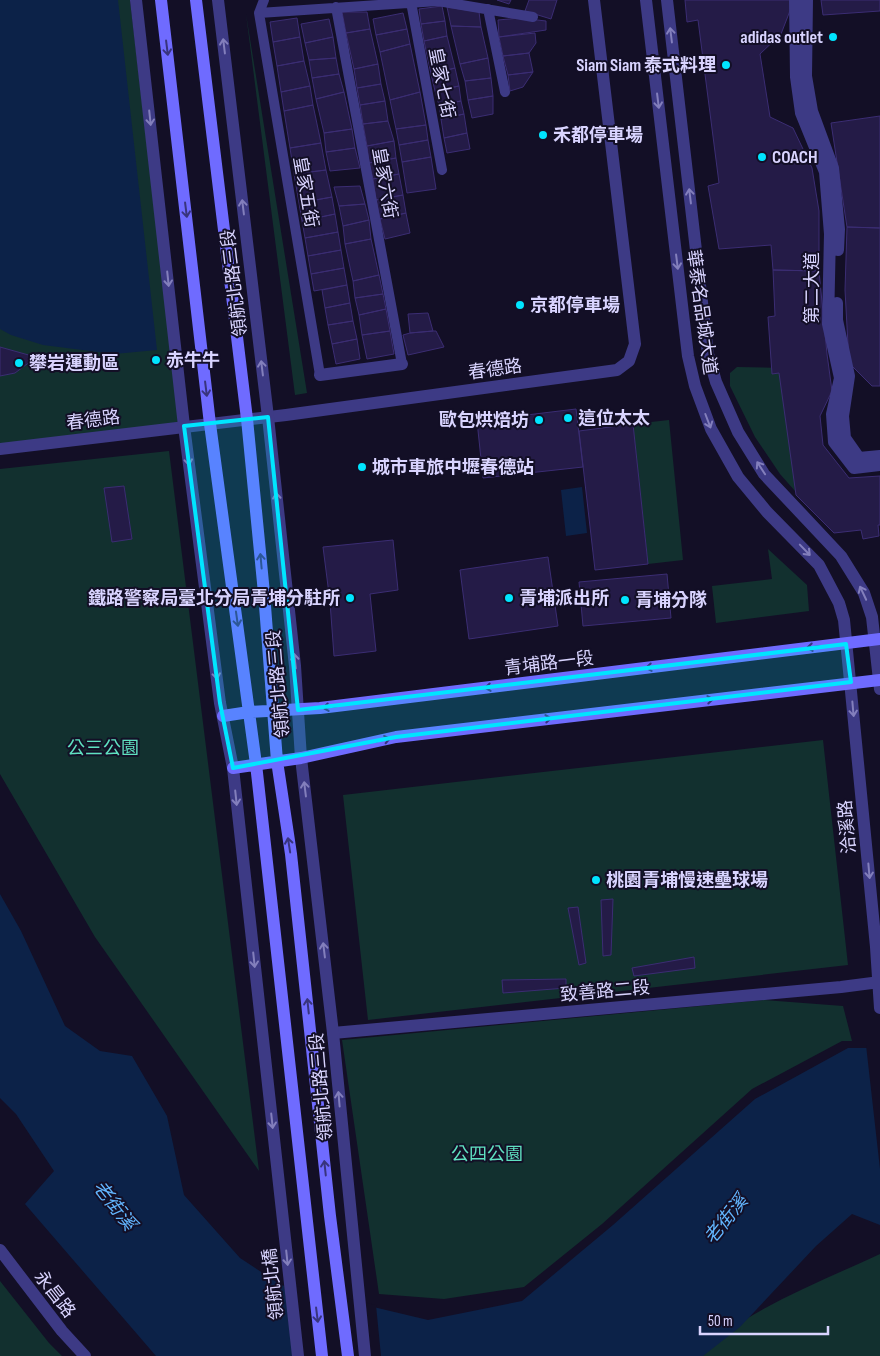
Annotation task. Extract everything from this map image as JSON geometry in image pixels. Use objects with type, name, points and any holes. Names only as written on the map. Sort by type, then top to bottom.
[{"type":"main road","name":"領航北路三段","points":[[161,0],[210,424],[256,764],[322,1356]]},
{"type":"main road","name":"領航北路三段","points":[[196,0],[247,419],[264,593],[277,761],[292,864],[330,1216],[348,1356]]},
{"type":"main road","name":"青埔路一段","points":[[223,716],[249,712],[326,708],[877,640]]},
{"type":"main road","points":[[233,768],[301,758],[396,737],[851,682],[880,683]]},
{"type":"street","points":[[136,0],[184,426],[215,666],[233,768]]},
{"type":"street","name":"領航北路三段","points":[[218,0],[268,417],[295,666],[301,758],[333,1033],[365,1356]]},
{"type":"street","name":"春德路","points":[[0,449],[268,417],[617,370],[629,361],[635,344],[594,0]]},
{"type":"street","name":"華泰名品城大道","points":[[646,0],[688,356],[695,386],[711,429],[738,477],[768,512],[819,564],[839,603],[844,620],[846,644]]},
{"type":"street","name":"華泰名品城大道","points":[[667,0],[708,354],[716,382],[738,432],[764,474],[846,563],[864,593],[877,640]]},
{"type":"street","points":[[795,0],[801,76]]},
{"type":"street","points":[[801,76],[807,0]]},
{"type":"street","name":"第二大道","points":[[801,76],[833,168],[838,229],[837,320],[849,376],[843,416],[845,438],[859,458],[880,456]]},
{"type":"street","name":"第二大道","points":[[801,76],[802,116],[825,172],[830,234],[828,324],[840,378],[832,414],[834,442],[854,468],[880,465]]},
{"type":"street","points":[[320,375],[402,364]]},
{"type":"street","points":[[877,640],[880,683]]},
{"type":"street","name":"洽溪路","points":[[846,644],[880,1008]]},
{"type":"street","name":"領航北橋","points":[[233,768],[298,1356]]},
{"type":"street","name":"致善路二段","points":[[333,1033],[879,982]]},
{"type":"street","name":"永昌路","points":[[0,1250],[62,1330],[86,1356]]},
{"type":"lane","points":[[264,0],[259,13],[336,7],[349,3],[439,0],[533,17]]},
{"type":"lane","name":"皇家七街","points":[[411,2],[442,170]]},
{"type":"lane","name":"皇家六街","points":[[336,7],[402,364]]},
{"type":"lane","points":[[488,9],[505,92]]},
{"type":"lane","name":"皇家五街","points":[[259,13],[320,375]]},
{"type":"highlighted area","points":[[268,417],[298,710],[846,644],[851,682],[396,737],[233,768],[220,703],[184,426]]},
{"type":"green space","points":[[0,0],[130,0],[175,384],[178,424],[0,445]]},
{"type":"green space","points":[[246,14],[307,393],[295,395]]},
{"type":"green space","points":[[737,367],[783,368],[795,491],[780,474],[755,437],[730,386],[730,373]]},
{"type":"green space","points":[[669,420],[683,560],[648,564],[633,424]]},
{"type":"green space","name":"公三公園","points":[[169,451],[259,1171],[95,937],[0,774],[0,469]]},
{"type":"green space","points":[[768,549],[807,585],[809,611],[716,623],[712,586],[772,579]]},
{"type":"green space","name":"桃園青埔慢速壘球場","points":[[823,740],[848,965],[368,1020],[343,795]]},
{"type":"green space","name":"公四公園","points":[[764,1000],[843,1006],[852,1041],[842,1041],[752,1089],[602,1224],[524,1287],[444,1299],[379,1294],[342,1040]]},
{"type":"green space","points":[[880,1254],[880,1356],[697,1356],[737,1325],[760,1311],[808,1286]]},
{"type":"green space","points":[[0,1281],[49,1343],[62,1356],[0,1356]]},
{"type":"water","points":[[0,0],[118,0],[157,350],[114,354],[43,345],[11,335],[0,329]]},
{"type":"water","points":[[582,487],[587,533],[566,536],[561,490]]},
{"type":"water","name":"老街溪","points":[[0,894],[21,931],[65,1026],[100,1051],[132,1056],[167,1116],[184,1195],[240,1258],[281,1285],[428,1320],[522,1301],[613,1225],[755,1099],[848,1048],[880,1048],[880,1225],[852,1214],[816,1246],[740,1327],[703,1356],[156,1356],[25,1204],[54,1171],[16,1114],[0,1098]]},
{"type":"pier","points":[[866,1045],[880,1045],[880,1169]]},
{"type":"pier","points":[[284,1283],[376,1305],[381,1356],[293,1356]]},
{"type":"building","points":[[497,0],[511,0],[509,4]]},
{"type":"building","points":[[529,0],[557,0],[551,19],[525,11]]},
{"type":"building","points":[[685,0],[792,0],[793,3],[781,34],[760,54],[770,117],[793,128],[812,168],[819,211],[819,271],[773,270],[771,245],[719,249],[708,186],[719,183],[698,20],[687,22]]},
{"type":"building","points":[[821,0],[880,0],[880,11],[823,15]]},
{"type":"building","points":[[442,6],[445,21],[421,24],[419,9]]},
{"type":"building","points":[[447,7],[479,12],[481,27],[451,26]]},
{"type":"building","points":[[342,12],[367,12],[370,29],[346,33]]},
{"type":"building","points":[[403,13],[407,29],[376,35],[373,19]]},
{"type":"building","points":[[297,18],[300,37],[273,42],[270,22]]},
{"type":"building","points":[[520,18],[546,21],[546,30],[499,37],[498,20]]},
{"type":"building","points":[[329,19],[333,37],[305,43],[301,24]]},
{"type":"building","points":[[445,21],[447,36],[424,41],[421,24]]},
{"type":"building","points":[[451,26],[481,27],[488,58],[460,64]]},
{"type":"building","points":[[370,29],[378,64],[354,69],[346,33]]},
{"type":"building","points":[[407,29],[410,44],[380,52],[376,35]]},
{"type":"building","points":[[535,33],[536,43],[529,53],[503,56],[499,37]]},
{"type":"building","points":[[447,36],[455,68],[431,74],[424,41]]},
{"type":"building","points":[[300,37],[304,61],[277,66],[273,42]]},
{"type":"building","points":[[333,37],[336,58],[309,60],[305,43]]},
{"type":"building","points":[[410,44],[420,92],[390,100],[380,52]]},
{"type":"building","points":[[529,53],[533,72],[508,75],[503,56]]},
{"type":"building","points":[[336,58],[339,74],[312,78],[309,60]]},
{"type":"building","points":[[488,58],[491,78],[465,81],[460,64]]},
{"type":"building","points":[[304,61],[310,86],[281,92],[277,66]]},
{"type":"building","points":[[378,64],[381,84],[357,88],[354,69]]},
{"type":"building","points":[[455,68],[459,86],[435,91],[431,74]]},
{"type":"building","points":[[533,72],[523,87],[510,91],[508,75]]},
{"type":"building","points":[[339,74],[344,92],[316,99],[312,78]]},
{"type":"building","points":[[491,78],[493,96],[468,100],[465,81]]},
{"type":"building","points":[[381,84],[385,101],[360,105],[357,88]]},
{"type":"building","points":[[310,86],[313,105],[284,111],[281,92]]},
{"type":"building","points":[[459,86],[461,101],[439,105],[435,91]]},
{"type":"building","points":[[344,92],[352,129],[324,133],[316,99]]},
{"type":"building","points":[[420,92],[426,125],[396,129],[390,100]]},
{"type":"building","points":[[493,96],[493,114],[472,118],[468,100]]},
{"type":"building","points":[[385,101],[388,121],[363,124],[360,105]]},
{"type":"building","points":[[461,101],[464,114],[441,119],[439,105]]},
{"type":"building","points":[[313,105],[321,143],[290,148],[284,111]]},
{"type":"building","points":[[464,114],[467,133],[444,138],[441,119]]},
{"type":"building","points":[[880,116],[880,228],[847,227],[831,123]]},
{"type":"building","points":[[388,121],[394,141],[367,146],[363,124]]},
{"type":"building","points":[[426,125],[428,140],[399,145],[396,129]]},
{"type":"building","points":[[352,129],[355,148],[326,152],[324,133]]},
{"type":"building","points":[[467,133],[470,149],[447,153],[444,138]]},
{"type":"building","points":[[428,140],[431,157],[402,162],[399,145]]},
{"type":"building","points":[[394,141],[396,158],[369,163],[367,146]]},
{"type":"building","points":[[321,143],[326,170],[294,174],[290,148]]},
{"type":"building","points":[[355,148],[360,168],[330,171],[326,152]]},
{"type":"building","points":[[431,157],[436,189],[407,193],[402,162]]},
{"type":"building","points":[[396,158],[399,174],[373,179],[369,163]]},
{"type":"building","points":[[326,170],[332,197],[299,203],[294,174]]},
{"type":"building","points":[[399,174],[403,195],[376,200],[373,179]]},
{"type":"building","points":[[360,186],[365,204],[339,206],[334,187]]},
{"type":"building","points":[[403,195],[406,213],[380,219],[376,200]]},
{"type":"building","points":[[332,197],[335,214],[302,221],[299,203]]},
{"type":"building","points":[[365,204],[369,220],[343,226],[339,206]]},
{"type":"building","points":[[406,213],[410,233],[385,239],[380,219]]},
{"type":"building","points":[[335,214],[338,232],[305,238],[302,221]]},
{"type":"building","points":[[369,220],[371,239],[345,244],[343,226]]},
{"type":"building","points":[[847,227],[880,228],[880,386],[872,386],[849,363],[845,290]]},
{"type":"building","points":[[338,232],[341,250],[308,256],[305,238]]},
{"type":"building","points":[[371,239],[379,275],[353,281],[345,244]]},
{"type":"building","points":[[341,250],[344,268],[311,274],[308,256]]},
{"type":"building","points":[[344,268],[347,285],[314,291],[311,274]]},
{"type":"building","points":[[773,270],[819,271],[832,391],[820,416],[823,445],[849,478],[880,476],[879,536],[863,539],[861,530],[834,533],[796,495],[779,373],[772,374],[768,317],[775,316]]},
{"type":"building","points":[[379,275],[383,294],[355,298],[353,281]]},
{"type":"building","points":[[347,285],[350,303],[325,308],[322,290]]},
{"type":"building","points":[[383,294],[386,309],[359,315],[355,298]]},
{"type":"building","points":[[350,303],[353,321],[328,325],[325,308]]},
{"type":"building","points":[[386,309],[390,331],[362,335],[359,315]]},
{"type":"building","points":[[428,313],[433,331],[410,333],[408,314]]},
{"type":"building","points":[[353,321],[357,339],[332,344],[328,325]]},
{"type":"building","points":[[390,331],[394,354],[367,359],[362,335]]},
{"type":"building","points":[[436,331],[444,347],[408,355],[403,335]]},
{"type":"building","points":[[357,339],[360,359],[336,364],[332,344]]},
{"type":"building","name":"攀岩運動區","points":[[0,347],[50,361],[27,364],[15,373],[0,376]]},
{"type":"building","points":[[576,409],[583,467],[483,478],[477,421]]},
{"type":"building","points":[[633,424],[648,564],[595,570],[579,431]]},
{"type":"building","points":[[124,486],[132,539],[112,542],[104,488]]},
{"type":"building","name":"鐵路警察局臺北分局青埔分駐所","points":[[393,540],[398,590],[370,594],[376,651],[334,656],[323,547]]},
{"type":"building","name":"青埔派出所","points":[[548,557],[558,626],[469,639],[460,570]]},
{"type":"building","name":"青埔分隊","points":[[667,574],[671,618],[583,626],[579,582]]},
{"type":"building","points":[[613,899],[611,955],[603,956],[601,900]]},
{"type":"building","points":[[578,907],[586,963],[579,965],[568,908]]},
{"type":"building","points":[[694,957],[695,968],[634,976],[632,968]]},
{"type":"building","points":[[566,979],[566,988],[503,993],[502,980]]},
{"type":"place","name":"adidas outlet","points":[[833,37]]},
{"type":"place","name":"Siam Siam 泰式料理","points":[[726,65]]},
{"type":"place","name":"禾都停車場","points":[[543,135]]},
{"type":"place","name":"COACH","points":[[762,157]]},
{"type":"place","name":"京都停車場","points":[[520,305]]},
{"type":"place","name":"赤牛牛","points":[[156,360]]},
{"type":"place","name":"攀岩運動區","points":[[19,363]]},
{"type":"place","name":"這位太太","points":[[568,418]]},
{"type":"place","name":"歐包烘焙坊","points":[[539,420]]},
{"type":"place","name":"城市車旅中壢春德站","points":[[362,467]]},
{"type":"place","name":"鐵路警察局臺北分局青埔分駐所","points":[[350,598]]},
{"type":"place","name":"青埔派出所","points":[[509,598]]},
{"type":"place","name":"青埔分隊","points":[[625,600]]},
{"type":"place","name":"桃園青埔慢速壘球場","points":[[596,880]]}]
